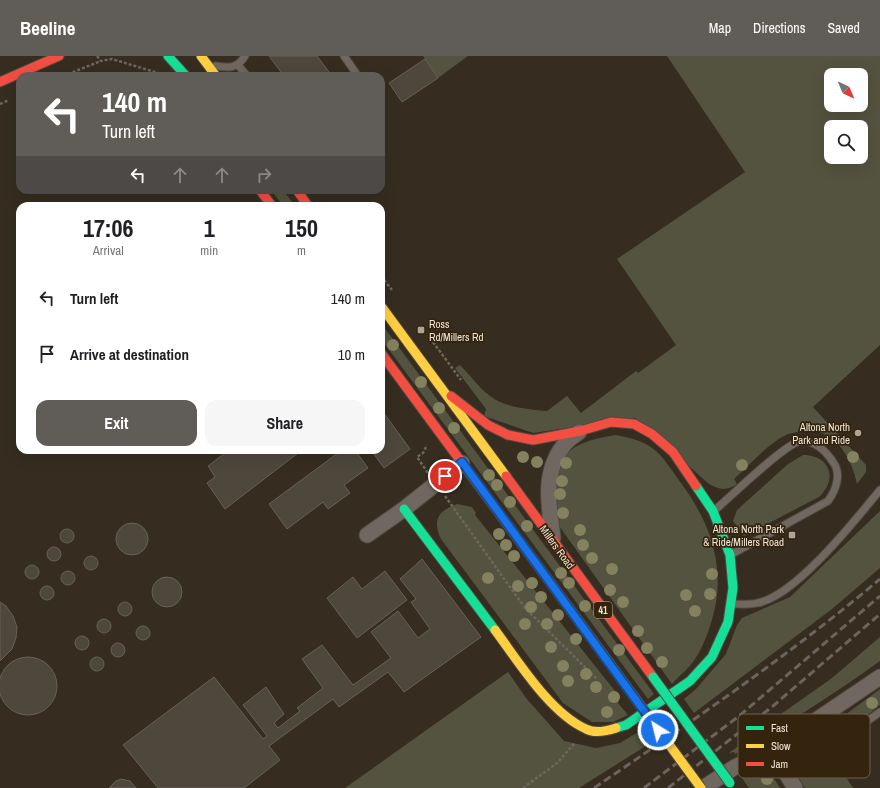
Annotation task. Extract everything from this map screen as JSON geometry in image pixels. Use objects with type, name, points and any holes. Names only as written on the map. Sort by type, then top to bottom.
[{"type":"main road","points":[[23,72],[59,56]]},
{"type":"main road","points":[[168,56],[182,72]]},
{"type":"main road","points":[[204,60],[213,72]]},
{"type":"main road","points":[[0,82],[16,75]]},
{"type":"main road","name":"Millers Road","points":[[385,311],[732,786]]},
{"type":"main road","name":"41","points":[[385,358],[632,694],[705,786]]},
{"type":"main road","points":[[404,509],[546,698],[572,721],[587,730],[605,732],[626,725],[690,681],[712,657],[728,622],[733,588],[730,555],[713,511],[673,452],[652,434],[634,424],[611,422],[580,431],[533,440],[508,435],[488,425],[444,391]]},
{"type":"street","points":[[554,543],[548,505],[548,485],[553,462],[563,445],[580,431]]},
{"type":"street","points":[[367,535],[404,509],[462,462]]},
{"type":"street","points":[[825,714],[880,676]]},
{"type":"street","points":[[705,786],[738,765]]},
{"type":"street","points":[[789,778],[795,788]]},
{"type":"lane","points":[[204,60],[230,68],[238,65],[245,56]]},
{"type":"lane","points":[[344,56],[355,72]]},
{"type":"lane","points":[[238,65],[243,72]]},
{"type":"lane","points":[[713,511],[782,451],[798,442],[813,443],[825,451],[835,464],[838,478],[835,492],[828,501],[730,555]]},
{"type":"lane","points":[[731,604],[758,603],[776,597],[800,577],[839,540],[880,490]]},
{"type":"lane","points":[[870,719],[880,712]]},
{"type":"path","points":[[97,56],[100,60]]},
{"type":"path","points":[[72,72],[106,58],[153,72]]},
{"type":"path","points":[[426,443],[426,448],[417,457],[525,608],[599,681]]},
{"type":"path","points":[[523,788],[557,763],[587,730]]},
{"type":"green space","points":[[423,56],[468,56],[438,78]]},
{"type":"green space","points":[[667,56],[880,56],[880,345],[813,407],[866,465],[866,472],[857,484],[845,453],[830,437],[821,433],[810,431],[798,432],[789,434],[779,439],[734,479],[737,484],[730,488],[723,489],[716,488],[709,484],[635,418],[533,433],[484,416],[486,409],[455,368],[460,365],[486,393],[503,403],[518,407],[547,411],[567,396],[581,413],[636,371],[638,373],[676,345],[617,259],[745,172]]},
{"type":"green space","points":[[274,194],[286,194],[292,202],[280,202]]},
{"type":"green space","points":[[385,328],[654,694],[648,699],[385,344]]},
{"type":"green space","points":[[615,435],[639,441],[648,445],[667,463],[702,516],[714,551],[718,588],[710,626],[696,658],[672,684],[557,523],[553,496],[554,478],[563,457],[570,450],[580,445],[602,437]]},
{"type":"green space","points":[[803,455],[812,456],[825,463],[830,475],[829,482],[825,490],[819,497],[744,536],[733,521],[737,510],[788,464]]},
{"type":"green space","points":[[457,504],[472,507],[476,513],[475,515],[619,696],[618,703],[628,715],[613,722],[592,722],[563,703],[441,539],[437,526],[438,517],[445,510]]},
{"type":"green space","points":[[880,511],[880,568],[832,609],[694,713],[684,699],[696,689],[726,654],[737,625],[742,618],[790,597]]},
{"type":"green space","points":[[880,637],[880,661],[801,714],[781,714],[832,678]]},
{"type":"green space","points":[[508,672],[526,698],[564,741],[596,748],[620,743],[640,731],[649,744],[579,788],[345,788]]},
{"type":"green space","points":[[880,689],[880,705],[869,714],[846,714]]},
{"type":"green space","points":[[738,747],[738,752],[735,754],[734,752],[729,753]]},
{"type":"green space","points":[[742,778],[774,778],[780,788],[749,788]]},
{"type":"green space","points":[[847,778],[853,788],[805,788],[799,779]]},
{"type":"building","points":[[269,56],[317,56],[329,72],[281,72]]},
{"type":"building","points":[[425,59],[438,78],[402,102],[389,83]]},
{"type":"building","points":[[385,415],[410,449],[384,468],[374,454],[385,454]]},
{"type":"building","points":[[224,454],[297,454],[225,509],[207,483],[215,477],[208,466]]},
{"type":"building","points":[[337,454],[358,454],[368,468],[344,485],[350,493],[328,509],[323,502],[287,529],[269,504]]},
{"type":"building","points":[[129,523],[135,523],[145,530],[148,539],[147,545],[141,552],[135,555],[129,555],[119,548],[116,542],[116,536],[123,526]]},
{"type":"building","points":[[67,529],[72,531],[74,536],[72,541],[67,543],[62,541],[60,536],[62,531]]},
{"type":"building","points":[[54,547],[59,549],[61,554],[59,559],[54,561],[49,559],[47,554],[49,549]]},
{"type":"building","points":[[91,556],[96,558],[98,563],[96,568],[91,570],[86,568],[84,563],[86,558]]},
{"type":"building","points":[[422,559],[481,637],[404,692],[388,672],[339,707],[333,699],[269,746],[280,760],[244,788],[158,788],[123,745],[214,677],[263,739],[267,736],[243,705],[266,687],[284,714],[274,723],[278,728],[300,711],[297,708],[323,688],[302,659],[322,645],[353,685],[391,658],[371,632],[398,611],[418,638],[430,629],[411,602],[416,599],[400,579]]},
{"type":"building","points":[[32,565],[37,567],[39,572],[37,577],[32,579],[27,577],[25,572],[27,567]]},
{"type":"building","points":[[68,571],[73,573],[75,578],[73,583],[68,585],[63,583],[61,578],[63,573]]},
{"type":"building","points":[[385,571],[407,600],[357,638],[327,598],[353,577],[362,589]]},
{"type":"building","points":[[167,577],[173,578],[181,586],[181,598],[173,606],[167,607],[161,606],[153,598],[152,592],[153,586],[161,578]]},
{"type":"building","points":[[47,586],[52,588],[54,593],[52,598],[47,600],[42,598],[40,593],[42,588]]},
{"type":"building","points":[[0,602],[6,606],[13,616],[17,627],[16,638],[12,649],[0,661]]},
{"type":"building","points":[[125,602],[130,604],[132,609],[130,614],[125,616],[120,614],[118,609],[120,604]]},
{"type":"building","points":[[104,619],[109,621],[111,626],[109,631],[104,633],[99,631],[97,626],[99,621]]},
{"type":"building","points":[[143,626],[148,628],[150,633],[148,638],[143,640],[138,638],[136,633],[138,628]]},
{"type":"building","points":[[82,636],[87,638],[89,643],[87,648],[82,650],[77,648],[75,643],[77,638]]},
{"type":"building","points":[[118,643],[123,645],[125,650],[123,655],[118,657],[113,655],[111,650],[113,645]]},
{"type":"building","points":[[28,657],[44,662],[52,670],[57,686],[52,702],[44,710],[28,715],[12,710],[4,702],[-1,686],[4,670],[12,662]]},
{"type":"building","points":[[97,657],[102,659],[104,664],[102,669],[97,671],[92,669],[90,664],[92,659]]},
{"type":"building","points":[[121,779],[130,781],[136,788],[109,788],[116,781]]},
{"type":"railway","points":[[594,788],[776,661],[880,579]]},
{"type":"railway","points":[[741,714],[880,596]]},
{"type":"railway","points":[[763,714],[880,614]]},
{"type":"railway","points":[[644,788],[738,717]]},
{"type":"railway","points":[[668,788],[738,733]]},
{"type":"traffic: fast","points":[[168,56],[182,72]]},
{"type":"traffic: fast","points":[[616,728],[626,725],[690,681],[712,657],[728,622],[733,588],[730,555],[713,511],[696,486]]},
{"type":"traffic: fast","points":[[404,509],[495,630]]},
{"type":"traffic: fast","points":[[569,608],[632,694]]},
{"type":"traffic: fast","points":[[653,677],[730,783]]},
{"type":"traffic: slow","points":[[201,56],[213,72]]},
{"type":"traffic: slow","points":[[385,311],[506,476]]},
{"type":"traffic: slow","points":[[495,630],[524,671],[547,699],[560,711],[590,731],[601,732],[616,728]]},
{"type":"traffic: slow","points":[[632,694],[701,788]]},
{"type":"traffic: jam","points":[[23,72],[59,56]]},
{"type":"traffic: jam","points":[[0,82],[16,75]]},
{"type":"traffic: jam","points":[[263,194],[269,202]]},
{"type":"traffic: jam","points":[[300,194],[305,202]]},
{"type":"traffic: jam","points":[[385,358],[569,608]]},
{"type":"traffic: jam","points":[[451,396],[488,425],[508,435],[533,440],[580,431],[611,422],[634,424],[652,434],[673,452],[696,486]]},
{"type":"traffic: jam","points":[[506,476],[653,677]]},
{"type":"place","name":"Ross Rd/Millers Rd","points":[[421,330]]},
{"type":"place","name":"Altona North Park and Ride","points":[[858,433]]},
{"type":"place","name":"Altona North Park & Ride/Millers Road","points":[[792,535]]},
{"type":"route","points":[[445,476],[462,462],[658,730]]}]
